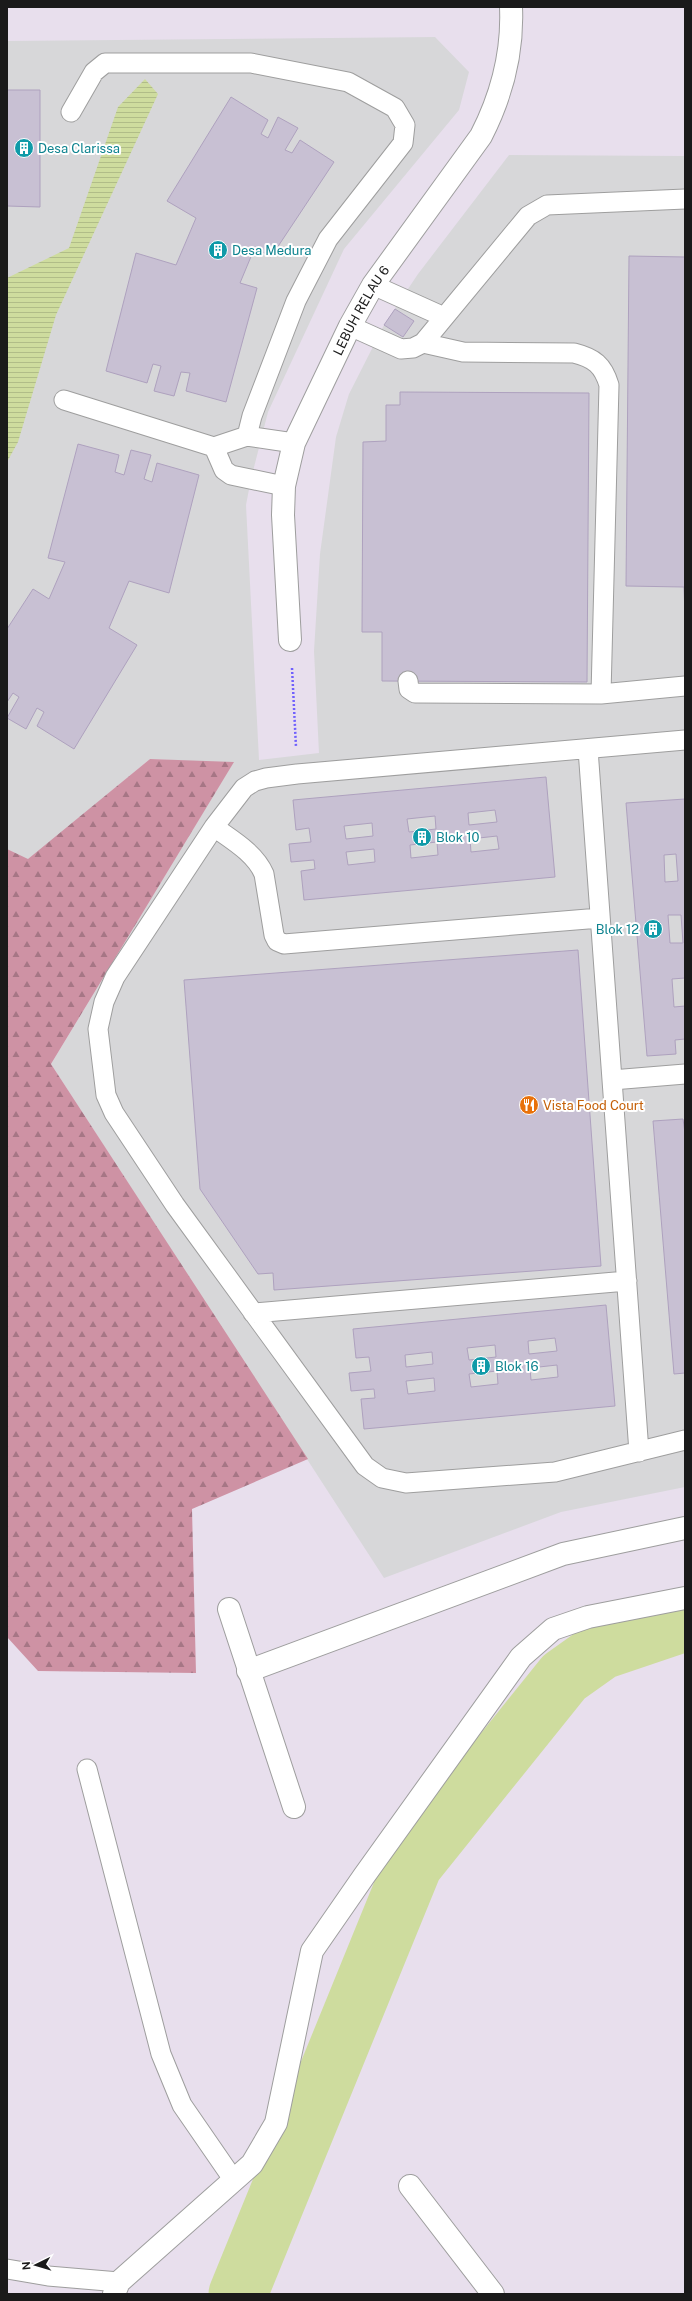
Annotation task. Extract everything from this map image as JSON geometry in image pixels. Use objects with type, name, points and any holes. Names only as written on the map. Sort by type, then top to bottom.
[{"type":"street","name":"LEBUH RELAU 6","points":[[290,640],[283,515],[284,486],[294,444],[350,326],[373,285],[481,136],[494,110],[503,78],[512,27],[511,7]]},
{"type":"street","points":[[248,1671],[563,1554],[685,1528]]},
{"type":"street","points":[[117,2288],[233,2179],[252,2164],[276,2123],[312,1952],[368,1869],[521,1657],[553,1629],[588,1617],[685,1598]]},
{"type":"street","points":[[229,1609],[248,1671],[294,1807]]},
{"type":"street","points":[[410,2186],[493,2294]]},
{"type":"lane","points":[[71,112],[94,72],[105,63],[251,63],[348,82],[395,108],[405,125],[403,143],[328,239],[296,301],[252,416],[247,436]]},
{"type":"lane","points":[[350,326],[402,349],[413,348],[423,343],[528,216],[547,205],[685,199]]},
{"type":"lane","points":[[373,285],[444,317]]},
{"type":"lane","points":[[423,343],[463,352],[574,353],[587,356],[596,361],[605,372],[609,385],[602,694]]},
{"type":"lane","points":[[64,400],[214,447],[247,436],[294,444]]},
{"type":"lane","points":[[214,447],[224,470],[231,475],[284,486]]},
{"type":"lane","points":[[408,681],[409,689],[415,693],[602,694],[685,686]]},
{"type":"lane","points":[[685,740],[266,778],[255,781],[244,788],[214,827],[115,977],[104,1002],[98,1029],[106,1096],[114,1113],[175,1205],[253,1314],[365,1466],[382,1478],[406,1483],[555,1472],[685,1440]]},
{"type":"lane","points":[[588,749],[639,1452]]},
{"type":"lane","points":[[214,827],[254,857],[260,864],[264,874],[274,935],[278,941],[284,944],[600,918]]},
{"type":"lane","points":[[612,1080],[685,1074]]},
{"type":"lane","points":[[253,1314],[627,1281]]},
{"type":"lane","points":[[87,1769],[161,2054],[182,2105],[233,2179]]},
{"type":"lane","points":[[7,2269],[117,2288]]},
{"type":"path","points":[[290,640],[296,749]]},
{"type":"shaded area","points":[[435,37],[469,72],[459,110],[344,249],[268,412],[251,479],[246,505],[259,760],[319,753],[314,651],[320,554],[336,437],[349,394],[384,325],[418,274],[509,155],[685,156],[685,1487],[561,1512],[384,1578],[51,1064],[233,763],[150,759],[28,860],[7,849],[7,41]]},
{"type":"shaded area","points":[[145,79],[158,94],[56,315],[18,442],[7,462],[7,278],[69,248],[118,107]]},
{"type":"green space","points":[[150,759],[234,762],[51,1064],[308,1459],[192,1509],[196,1673],[38,1671],[7,1637],[7,849],[28,859]]},
{"type":"building","name":"Desa Clarissa","points":[[7,90],[40,90],[40,207],[7,206]]},
{"type":"building","name":"Desa Medura","points":[[231,97],[268,120],[261,134],[268,138],[278,117],[298,128],[285,150],[292,153],[300,140],[334,162],[271,257],[255,247],[240,283],[257,288],[226,402],[186,391],[190,373],[181,372],[174,396],[154,391],[161,366],[153,364],[147,383],[106,371],[136,253],[176,265],[196,218],[167,201]]},
{"type":"building","points":[[629,256],[685,257],[685,616],[684,587],[626,586]]},
{"type":"building","points":[[395,309],[414,321],[403,337],[384,325]]},
{"type":"building","points":[[400,392],[589,393],[587,682],[382,681],[382,632],[362,632],[363,442],[386,441],[386,405],[400,405]]},
{"type":"building","points":[[78,444],[119,455],[115,472],[124,475],[131,450],[151,455],[144,479],[152,482],[157,463],[199,475],[169,593],[129,581],[109,628],[137,645],[74,749],[37,726],[44,712],[37,708],[26,729],[7,718],[19,697],[13,693],[7,702],[7,629],[33,589],[49,599],[65,562],[48,558]]},
{"type":"building","name":"Blok 10","points":[[546,777],[555,877],[304,900],[301,871],[315,869],[314,860],[291,862],[289,844],[311,842],[309,828],[296,830],[293,800]],"holes":[[[495,810],[497,822],[469,825],[468,813]],[[435,816],[436,829],[409,832],[407,819]],[[372,823],[373,836],[346,839],[344,826]],[[497,836],[499,849],[471,852],[470,839]],[[437,842],[438,855],[411,858],[410,845]],[[374,849],[375,862],[348,865],[346,852]]]},
{"type":"building","name":"Blok 12","points":[[685,799],[685,978],[672,979],[674,1007],[685,1006],[685,1039],[675,1040],[676,1054],[647,1056],[626,803]],"holes":[[[676,854],[678,881],[665,882],[664,855]],[[668,915],[681,915],[683,943],[670,943]]]},
{"type":"building","points":[[578,950],[601,1266],[274,1290],[273,1273],[258,1274],[200,1189],[184,980]]},
{"type":"building","points":[[683,1119],[685,1133],[685,1373],[674,1374],[653,1121]]},
{"type":"building","name":"Blok 16","points":[[606,1305],[615,1406],[364,1429],[361,1399],[375,1398],[374,1389],[351,1391],[349,1373],[371,1371],[369,1357],[356,1358],[353,1329]],"holes":[[[555,1338],[557,1351],[529,1354],[528,1341]],[[495,1345],[496,1357],[469,1360],[467,1348]],[[432,1352],[433,1364],[406,1367],[405,1355]],[[557,1365],[558,1377],[531,1380],[530,1368]],[[497,1371],[498,1384],[471,1387],[469,1374]],[[434,1378],[435,1391],[408,1394],[406,1381]]]},
{"type":"waterway","points":[[238,2294],[413,1865],[564,1677],[602,1650],[685,1622]]},
{"type":"place","name":"Desa Clarissa","points":[[24,148]]},
{"type":"place","name":"Desa Medura","points":[[218,250]]},
{"type":"place","name":"Blok 10","points":[[422,837]]},
{"type":"place","name":"Blok 12","points":[[653,929]]},
{"type":"place","name":"Vista Food Court","points":[[529,1105]]},
{"type":"place","name":"Blok 16","points":[[481,1366]]}]
